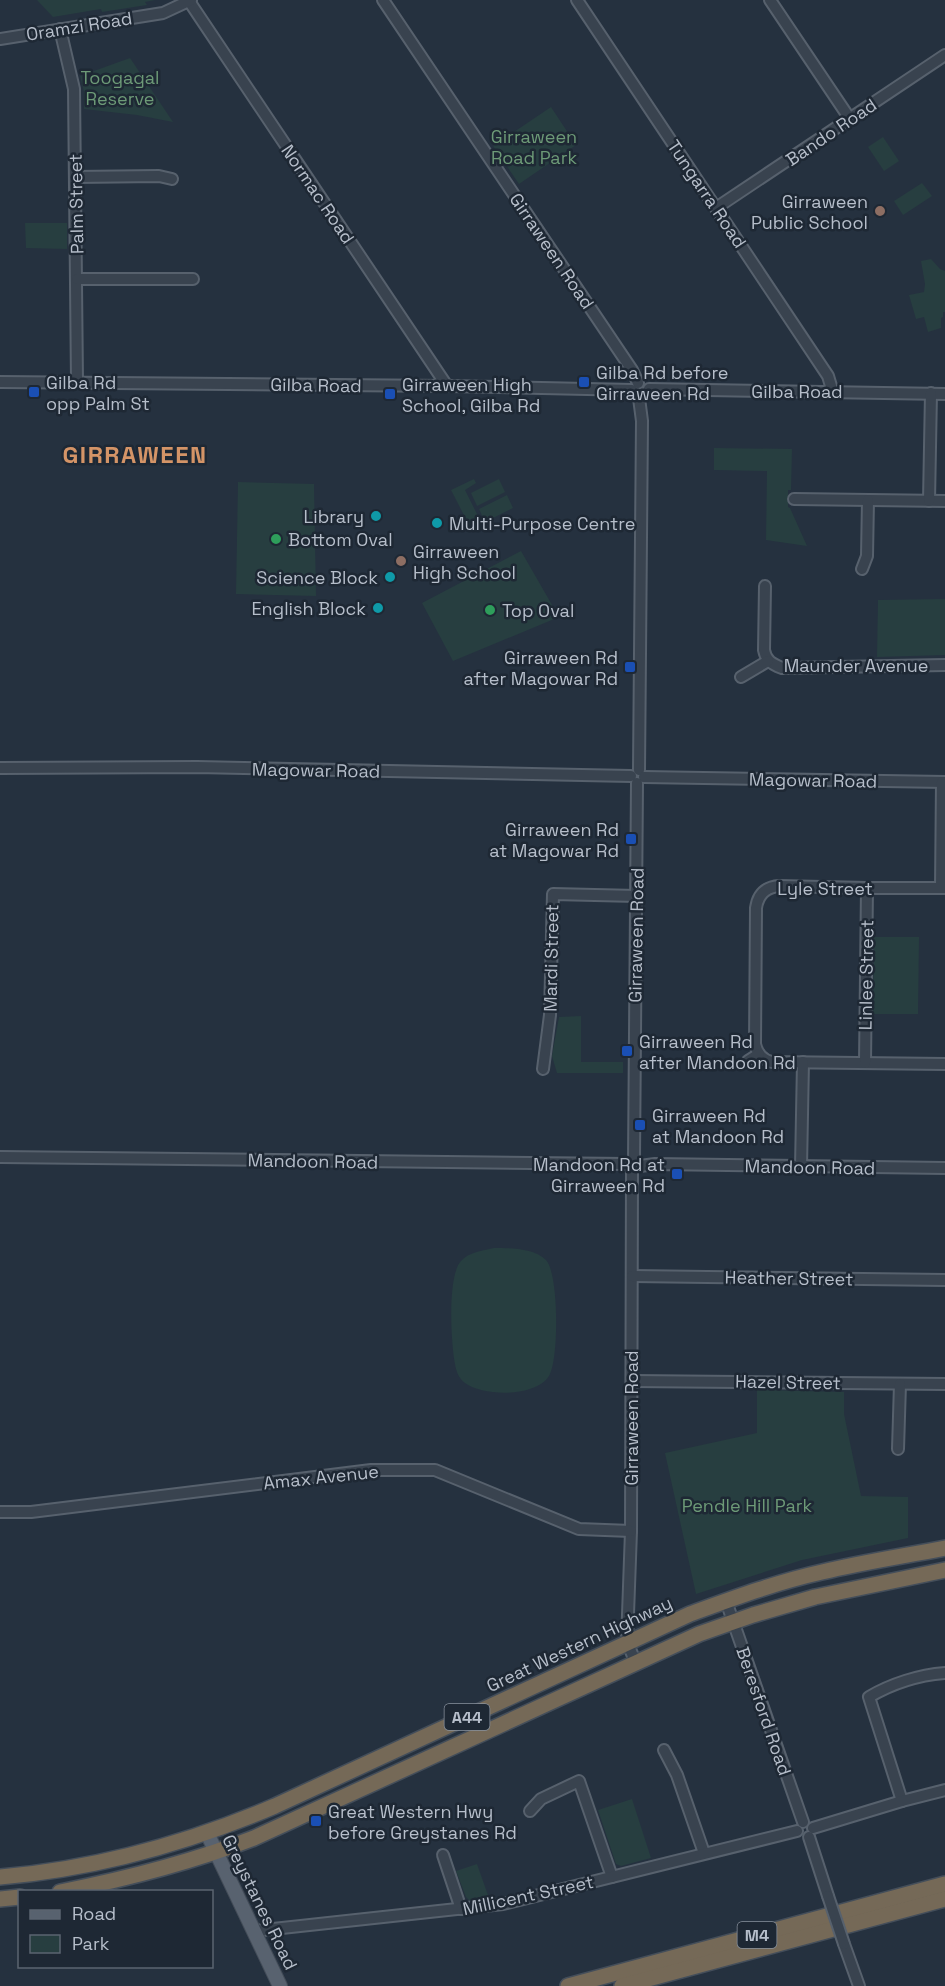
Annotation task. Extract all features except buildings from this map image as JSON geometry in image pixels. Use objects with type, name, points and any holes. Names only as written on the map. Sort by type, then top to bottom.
[{"type":"highway","name":"Great Western Highway","points":[[0,1877],[60,1869],[122,1857],[207,1833],[275,1806],[627,1642],[726,1601],[775,1584],[822,1572],[945,1548]]},
{"type":"highway","name":"A44","points":[[69,1890],[142,1874],[254,1838],[699,1634],[815,1597],[945,1570]]},
{"type":"highway","name":"M4","points":[[568,1986],[945,1884]]},
{"type":"highway","points":[[0,1899],[18,1897]]},
{"type":"highway","name":"M4","points":[[622,1986],[945,1899]]},
{"type":"main road","name":"Greystanes Road","points":[[207,1833],[280,1986]]},
{"type":"street","name":"Girraween Road","points":[[383,0],[632,370],[642,421],[631,1531],[627,1642],[636,1663]]},
{"type":"street","name":"Tungarra Road","points":[[577,0],[828,376],[831,391]]},
{"type":"street","points":[[770,0],[850,119]]},
{"type":"street","name":"Oramzi Road","points":[[0,39],[163,13],[190,1]]},
{"type":"street","name":"Normac Road","points":[[190,1],[447,386]]},
{"type":"street","name":"Palm Street","points":[[60,29],[74,89],[77,381]]},
{"type":"street","name":"Bando Road","points":[[716,208],[945,55]]},
{"type":"street","points":[[75,177],[159,176],[172,179]]},
{"type":"street","points":[[77,279],[193,279]]},
{"type":"street","name":"Gilba Road","points":[[0,382],[77,381],[637,390],[645,384],[649,389],[945,394]]},
{"type":"street","points":[[929,501],[931,393]]},
{"type":"street","points":[[794,500],[945,501]]},
{"type":"street","points":[[862,569],[867,556],[868,500]]},
{"type":"street","name":"Maunder Avenue","points":[[765,586],[764,650],[768,661],[773,665],[782,668],[945,665]]},
{"type":"street","name":"Maunder Avenue","points":[[741,677],[768,661]]},
{"type":"street","name":"Magowar Road","points":[[0,768],[197,767],[944,782]]},
{"type":"street","points":[[943,888],[944,782]]},
{"type":"street","name":"Lyle Street","points":[[759,1054],[755,1044],[756,908],[759,897],[766,889],[779,885],[943,888]]},
{"type":"street","name":"Linlee Street","points":[[865,1063],[867,888]]},
{"type":"street","name":"Mardi Street","points":[[543,1069],[550,1015],[553,894],[636,896]]},
{"type":"street","points":[[748,1061],[759,1054],[768,1061],[945,1064]]},
{"type":"street","points":[[801,1167],[803,1062]]},
{"type":"street","name":"Mandoon Road","points":[[0,1157],[945,1168]]},
{"type":"street","name":"Heather Street","points":[[632,1276],[945,1280]]},
{"type":"street","name":"Hazel Street","points":[[632,1381],[945,1384]]},
{"type":"street","points":[[898,1449],[900,1384]]},
{"type":"street","name":"Amax Avenue","points":[[0,1512],[31,1512],[371,1470],[435,1470],[579,1529],[631,1531]]},
{"type":"street","name":"Beresford Road","points":[[726,1601],[800,1826]]},
{"type":"street","points":[[902,1801],[869,1697],[881,1690],[917,1678],[945,1673]]},
{"type":"street","points":[[664,1750],[677,1775],[704,1853]]},
{"type":"street","points":[[530,1810],[541,1799],[579,1781],[612,1877]]},
{"type":"street","points":[[800,1826],[801,1836],[902,1801],[945,1790]]},
{"type":"street","name":"Millicent Street","points":[[254,1931],[503,1904],[800,1826]]},
{"type":"street","points":[[811,1833],[828,1896],[859,1986]]},
{"type":"street","points":[[442,1855],[461,1909]]},
{"type":"green space","points":[[37,0],[155,0],[145,2],[147,5],[102,12],[101,9],[53,17]]},
{"type":"green space","name":"Toogagal Reserve","points":[[130,58],[173,122],[84,109],[84,92],[80,76]]},
{"type":"green space","name":"Girraween Road Park","points":[[551,107],[576,145],[519,184],[493,146]]},
{"type":"green space","points":[[883,137],[899,161],[884,171],[868,147]]},
{"type":"green space","points":[[922,183],[932,196],[903,215],[894,201]]},
{"type":"green space","points":[[25,223],[67,223],[67,249],[26,248]]},
{"type":"green space","points":[[931,259],[945,271],[945,312],[941,318],[941,328],[928,332],[924,317],[916,319],[909,295],[924,292],[921,261]]},
{"type":"green space","points":[[714,448],[792,449],[791,490],[788,490],[788,507],[807,546],[766,540],[767,471],[714,470]]},
{"type":"green space","points":[[474,479],[476,483],[465,490],[480,520],[469,525],[451,490]]},
{"type":"green space","points":[[499,479],[505,492],[477,506],[471,493]]},
{"type":"green space","name":"Bottom Oval","points":[[238,482],[314,484],[316,596],[236,594]]},
{"type":"green space","points":[[507,495],[513,508],[485,522],[479,509]]},
{"type":"green space","name":"Top Oval","points":[[521,551],[559,617],[453,661],[422,603]]},
{"type":"green space","points":[[945,599],[945,655],[877,657],[878,600]]},
{"type":"green space","points":[[874,937],[919,937],[918,1014],[873,1014]]},
{"type":"green space","points":[[581,1016],[581,1062],[623,1062],[623,1073],[557,1073],[552,1056],[559,1017]]},
{"type":"green space","points":[[494,1248],[535,1253],[546,1260],[550,1268],[555,1299],[555,1353],[549,1376],[533,1388],[509,1393],[484,1391],[465,1383],[455,1367],[452,1342],[452,1295],[457,1269],[461,1261],[468,1256]]},
{"type":"green space","name":"Pendle Hill Park","points":[[757,1390],[844,1392],[844,1414],[861,1496],[908,1497],[908,1538],[802,1560],[696,1594],[665,1453],[757,1433]]},
{"type":"green space","points":[[632,1799],[651,1858],[621,1866],[616,1864],[598,1810]]},
{"type":"green space","points":[[477,1864],[489,1898],[470,1901],[466,1897],[456,1871]]},
{"type":"place","name":"Girraween Public School","points":[[880,211]]},
{"type":"place","name":"Gilba Rd before Girraween Rd","points":[[584,382]]},
{"type":"place","name":"Gilba Rd opp Palm St","points":[[34,392]]},
{"type":"place","name":"Girraween High School, Gilba Rd","points":[[390,394]]},
{"type":"place","name":"Library","points":[[376,516]]},
{"type":"place","name":"Multi-Purpose Centre","points":[[437,523]]},
{"type":"place","name":"Bottom Oval","points":[[276,539]]},
{"type":"place","name":"Girraween High School","points":[[401,561]]},
{"type":"place","name":"Science Block","points":[[390,577]]},
{"type":"place","name":"English Block","points":[[378,608]]},
{"type":"place","name":"Top Oval","points":[[490,610]]},
{"type":"place","name":"Girraween Rd after Magowar Rd","points":[[630,667]]},
{"type":"place","name":"Girraween Rd at Magowar Rd","points":[[631,839]]},
{"type":"place","name":"Girraween Rd after Mandoon Rd","points":[[627,1051]]},
{"type":"place","name":"Girraween Rd at Mandoon Rd","points":[[640,1125]]},
{"type":"place","name":"Mandoon Rd at Girraween Rd","points":[[677,1174]]},
{"type":"place","name":"Great Western Hwy before Greystanes Rd","points":[[316,1821]]},
{"type":"district","name":"GIRRAWEEN","points":[[135,454]]}]
